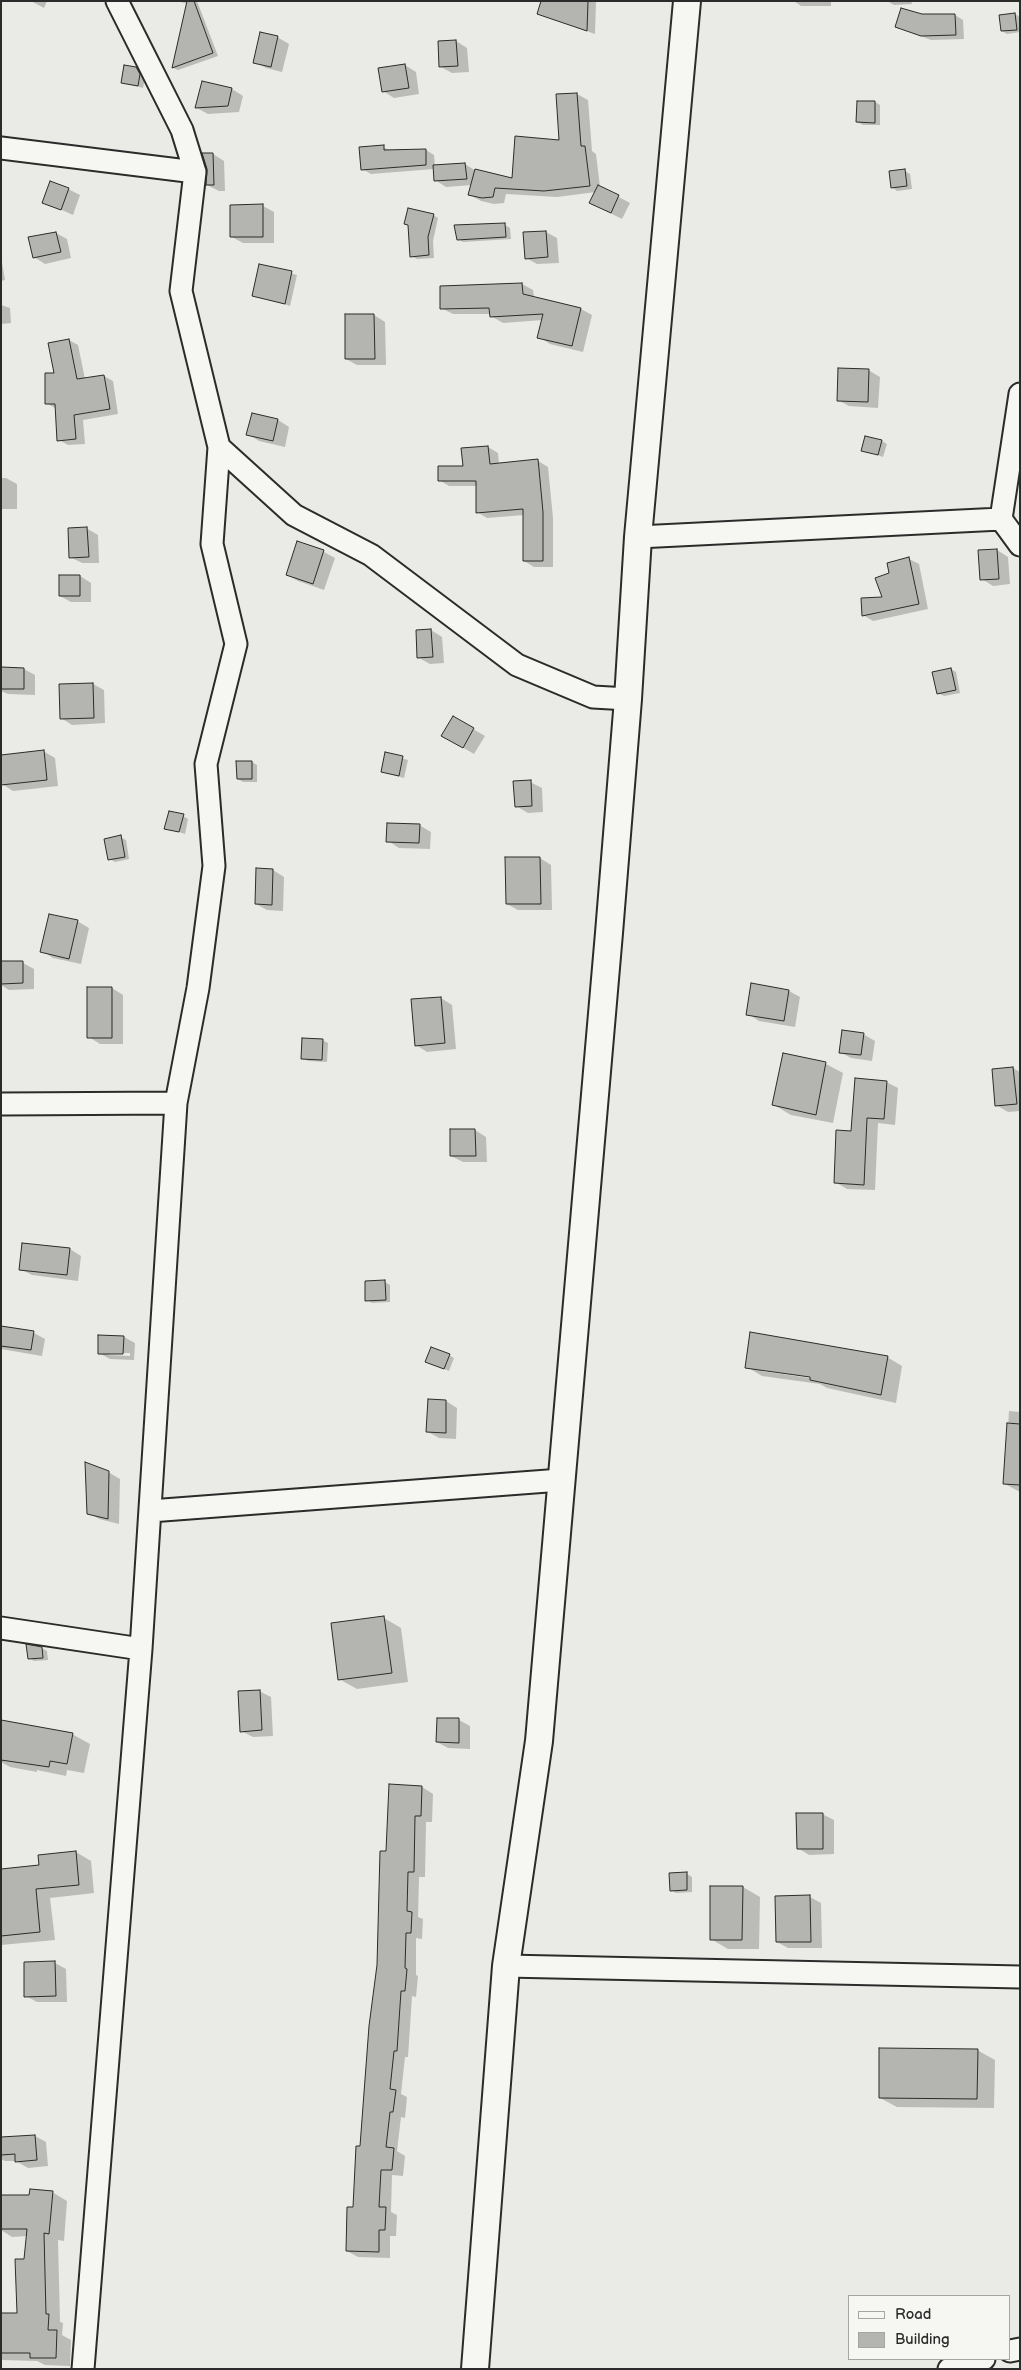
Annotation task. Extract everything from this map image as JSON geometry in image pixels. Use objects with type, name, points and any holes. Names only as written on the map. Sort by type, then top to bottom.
[{"type":"main road","points":[[475,2369],[506,1966],[539,1741],[583,1249],[628,699],[638,537],[687,1]]},
{"type":"street","points":[[83,2369],[141,1649],[176,1103],[198,988],[214,866],[206,764],[236,644],[212,544],[219,447],[181,291],[195,172],[182,130],[117,1]]},
{"type":"street","points":[[1,148],[195,172]]},
{"type":"street","points":[[1020,394],[1001,519],[1020,545]]},
{"type":"street","points":[[219,447],[294,515],[371,555],[517,665],[594,697],[628,699]]},
{"type":"street","points":[[638,537],[1001,519]]},
{"type":"street","points":[[2,1108],[176,1103]]},
{"type":"street","points":[[150,1510],[562,1480]]},
{"type":"street","points":[[1,1628],[141,1649]]},
{"type":"street","points":[[506,1966],[1020,1977]]},
{"type":"street","points":[[949,2369],[980,2360]]},
{"type":"building","points":[[187,1],[194,1],[213,53],[172,68]]},
{"type":"building","points":[[541,1],[588,1],[587,31],[537,14]]},
{"type":"building","points":[[901,8],[922,14],[955,14],[956,35],[921,36],[895,27]]},
{"type":"building","points":[[1015,13],[1017,30],[1001,31],[999,15]]},
{"type":"building","points":[[260,32],[278,36],[271,67],[253,63]]},
{"type":"building","points":[[456,40],[458,66],[439,67],[438,41]]},
{"type":"building","points":[[405,64],[409,88],[382,92],[378,68]]},
{"type":"building","points":[[124,65],[136,67],[140,74],[138,86],[121,83]]},
{"type":"building","points":[[202,81],[232,88],[228,106],[195,108]]},
{"type":"building","points":[[577,93],[581,146],[585,146],[590,186],[544,191],[495,188],[493,197],[482,198],[468,195],[475,169],[512,178],[515,136],[559,140],[556,94]]},
{"type":"building","points":[[857,101],[875,101],[875,123],[856,122]]},
{"type":"building","points":[[384,145],[384,150],[426,149],[426,165],[361,170],[359,147]]},
{"type":"building","points":[[202,153],[213,153],[214,185],[206,185],[207,169]]},
{"type":"building","points":[[465,163],[467,179],[434,181],[433,165]]},
{"type":"building","points":[[905,169],[907,186],[891,188],[889,171]]},
{"type":"building","points":[[50,181],[69,188],[61,210],[42,203]]},
{"type":"building","points":[[598,185],[619,195],[611,213],[589,203]]},
{"type":"building","points":[[263,204],[263,237],[230,237],[230,205]]},
{"type":"building","points":[[408,208],[434,214],[428,237],[429,255],[410,257],[408,225],[404,224]]},
{"type":"building","points":[[505,223],[506,237],[457,240],[454,225]]},
{"type":"building","points":[[546,231],[548,257],[525,259],[523,232]]},
{"type":"building","points":[[56,232],[61,252],[33,258],[28,237]]},
{"type":"building","points":[[259,264],[292,271],[285,304],[252,296]]},
{"type":"building","points":[[522,283],[523,294],[581,308],[572,346],[537,338],[543,314],[490,317],[489,308],[440,309],[440,286]]},
{"type":"building","points":[[345,314],[374,314],[375,359],[345,359]]},
{"type":"building","points":[[69,339],[77,379],[104,375],[110,409],[74,415],[76,439],[57,441],[55,404],[45,404],[45,373],[54,373],[48,343]]},
{"type":"building","points":[[838,368],[869,369],[868,402],[837,401]]},
{"type":"building","points":[[252,413],[278,419],[273,441],[246,435]]},
{"type":"building","points":[[865,436],[882,440],[878,455],[861,451]]},
{"type":"building","points":[[488,446],[490,464],[538,459],[543,512],[543,561],[523,561],[523,509],[476,513],[476,481],[438,481],[438,466],[463,466],[461,448]]},
{"type":"building","points":[[87,527],[89,557],[69,558],[68,528]]},
{"type":"building","points":[[297,541],[324,550],[313,584],[286,575]]},
{"type":"building","points":[[997,549],[999,579],[980,580],[978,550]]},
{"type":"building","points":[[909,557],[919,604],[862,616],[861,598],[882,597],[875,578],[889,573],[887,563]]},
{"type":"building","points":[[59,575],[80,575],[80,596],[59,596]]},
{"type":"building","points":[[431,629],[433,657],[417,658],[416,630]]},
{"type":"building","points":[[1,667],[24,668],[24,689],[1,689]]},
{"type":"building","points":[[951,668],[956,690],[937,694],[932,672]]},
{"type":"building","points":[[93,683],[94,718],[60,719],[59,684]]},
{"type":"building","points":[[453,716],[474,728],[463,748],[441,736]]},
{"type":"building","points":[[44,750],[47,780],[1,785],[1,755]]},
{"type":"building","points":[[385,752],[403,756],[399,776],[381,772]]},
{"type":"building","points":[[236,761],[252,761],[252,779],[237,779]]},
{"type":"building","points":[[531,780],[532,806],[515,807],[513,781]]},
{"type":"building","points":[[169,811],[184,814],[179,832],[164,829]]},
{"type":"building","points":[[387,823],[420,824],[419,843],[386,842]]},
{"type":"building","points":[[121,835],[125,857],[108,860],[104,839]]},
{"type":"building","points":[[505,857],[540,857],[541,904],[506,904]]},
{"type":"building","points":[[256,868],[273,869],[272,905],[255,904]]},
{"type":"building","points":[[49,914],[78,920],[69,959],[40,952]]},
{"type":"building","points":[[1,961],[23,961],[23,983],[1,984]]},
{"type":"building","points":[[751,983],[789,990],[784,1021],[746,1015]]},
{"type":"building","points":[[87,987],[112,987],[112,1038],[87,1038]]},
{"type":"building","points":[[441,997],[445,1043],[415,1046],[411,999]]},
{"type":"building","points":[[842,1030],[864,1033],[861,1055],[839,1053]]},
{"type":"building","points":[[302,1038],[323,1039],[322,1060],[301,1059]]},
{"type":"building","points":[[783,1053],[826,1062],[816,1115],[772,1105]]},
{"type":"building","points":[[1013,1067],[1017,1104],[995,1106],[992,1069]]},
{"type":"building","points":[[855,1078],[887,1081],[884,1119],[867,1118],[864,1185],[834,1183],[836,1130],[851,1131]]},
{"type":"building","points":[[450,1129],[475,1129],[476,1156],[450,1156]]},
{"type":"building","points":[[22,1243],[70,1248],[67,1275],[19,1270]]},
{"type":"building","points":[[385,1280],[386,1300],[365,1301],[365,1281]]},
{"type":"building","points":[[1,1326],[34,1331],[31,1350],[1,1346]]},
{"type":"building","points":[[750,1332],[888,1356],[881,1395],[810,1380],[810,1377],[745,1368]]},
{"type":"building","points":[[98,1335],[124,1336],[123,1354],[98,1354]]},
{"type":"building","points":[[431,1347],[450,1354],[444,1369],[425,1362]]},
{"type":"building","points":[[428,1399],[446,1400],[446,1433],[426,1432]]},
{"type":"building","points":[[1007,1423],[1020,1424],[1020,1485],[1003,1484]]},
{"type":"building","points":[[85,1462],[109,1471],[108,1519],[87,1514]]},
{"type":"building","points":[[384,1616],[392,1673],[338,1680],[331,1623]]},
{"type":"building","points":[[26,1644],[42,1647],[43,1658],[28,1659]]},
{"type":"building","points":[[260,1690],[262,1730],[240,1732],[238,1691]]},
{"type":"building","points":[[437,1718],[459,1718],[459,1743],[436,1742]]},
{"type":"building","points":[[1,1720],[73,1733],[67,1764],[50,1761],[49,1767],[1,1760]]},
{"type":"building","points":[[389,1784],[422,1786],[421,1816],[415,1816],[414,1872],[408,1872],[407,1911],[412,1912],[411,1933],[406,1933],[405,1968],[407,1969],[405,1991],[401,1991],[397,2051],[394,2051],[390,2089],[396,2090],[393,2112],[390,2112],[386,2147],[394,2148],[392,2170],[381,2170],[379,2207],[386,2207],[385,2230],[379,2230],[379,2252],[346,2251],[347,2207],[353,2207],[356,2146],[360,2146],[369,2026],[377,1965],[380,1851],[386,1851]]},
{"type":"building","points":[[796,1813],[823,1813],[823,1849],[797,1849]]},
{"type":"building","points":[[76,1851],[79,1885],[36,1889],[40,1932],[1,1936],[1,1869],[39,1865],[38,1855]]},
{"type":"building","points":[[687,1872],[687,1890],[670,1891],[669,1873]]},
{"type":"building","points":[[710,1886],[743,1886],[742,1940],[710,1940]]},
{"type":"building","points":[[810,1895],[811,1942],[776,1942],[775,1896]]},
{"type":"building","points":[[55,1961],[56,1996],[24,1997],[24,1962]]},
{"type":"building","points":[[879,2048],[978,2049],[977,2099],[879,2098]]},
{"type":"building","points":[[35,2135],[37,2160],[15,2162],[15,2154],[1,2155],[1,2137]]},
{"type":"building","points":[[30,2189],[53,2191],[49,2234],[44,2233],[46,2314],[49,2314],[48,2330],[57,2330],[56,2358],[30,2358],[30,2353],[1,2353],[1,2313],[17,2313],[15,2259],[24,2259],[27,2229],[1,2229],[1,2195],[29,2195]]}]
